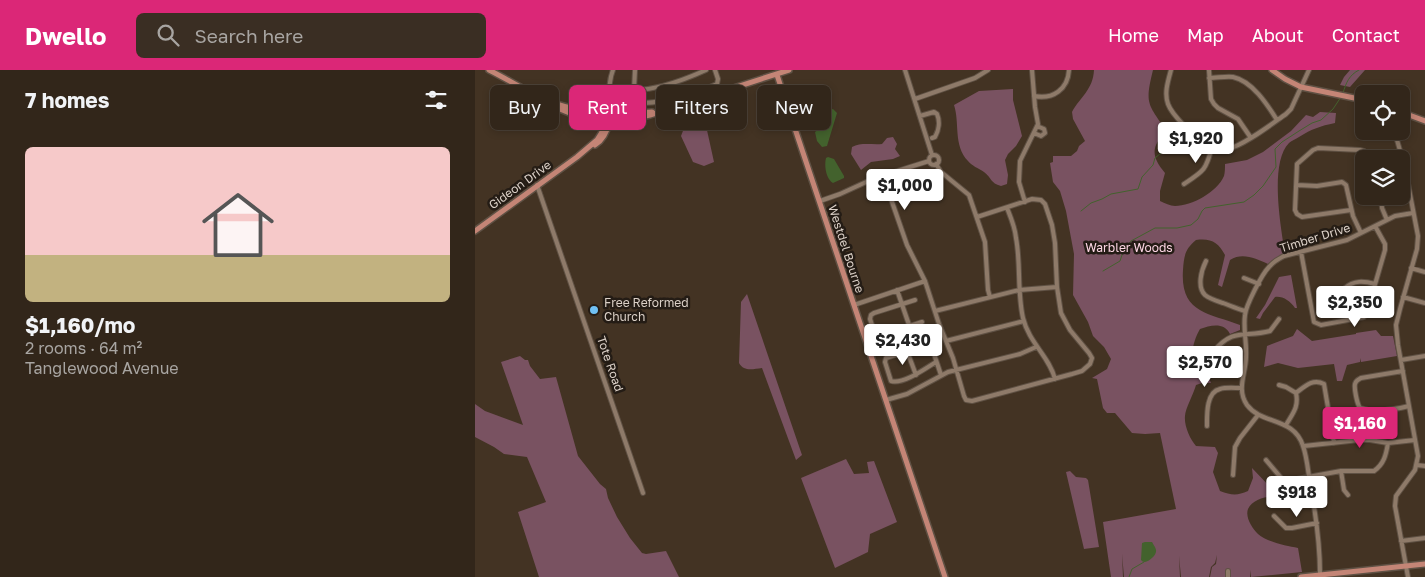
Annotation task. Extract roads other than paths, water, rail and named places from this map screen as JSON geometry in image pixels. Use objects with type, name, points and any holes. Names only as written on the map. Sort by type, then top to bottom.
[{"type":"main road","points":[[489,70],[517,85]]},
{"type":"main road","points":[[739,85],[777,72],[789,70]]},
{"type":"main road","points":[[1272,70],[1301,87],[1355,98]]},
{"type":"main road","name":"Westdel Bourne","points":[[777,72],[945,577]]},
{"type":"main road","points":[[1410,115],[1425,121]]},
{"type":"main road","name":"Gideon Drive","points":[[475,231],[597,140],[602,130]]},
{"type":"main road","name":"Gideon Drive","points":[[578,155],[601,142],[607,130]]},
{"type":"main road","points":[[1301,577],[1425,564]]},
{"type":"street","points":[[610,85],[613,70]]},
{"type":"street","points":[[634,85],[635,70]]},
{"type":"street","points":[[646,89],[652,89],[706,70]]},
{"type":"street","points":[[646,104],[668,100],[715,85],[718,81],[715,70]]},
{"type":"street","points":[[905,70],[932,155]]},
{"type":"street","points":[[915,99],[975,78],[988,70]]},
{"type":"street","points":[[1025,202],[1019,182],[1019,166],[1037,126],[1032,70]]},
{"type":"street","points":[[1034,96],[1056,94],[1067,84],[1069,70]]},
{"type":"street","points":[[1171,70],[1166,94],[1168,104],[1173,113],[1203,143],[1212,147],[1227,149],[1235,147],[1251,138],[1287,114],[1309,70]]},
{"type":"street","points":[[1209,70],[1211,99],[1214,104],[1237,119],[1251,138]]},
{"type":"street","points":[[1209,78],[1231,76],[1241,80],[1262,97],[1277,120]]},
{"type":"street","points":[[920,116],[934,112],[937,114],[939,122],[937,132],[936,136],[932,138]]},
{"type":"street","points":[[1034,133],[1041,136],[1045,133],[1045,129],[1037,126]]},
{"type":"street","points":[[1176,147],[1191,132]]},
{"type":"street","points":[[1397,140],[1405,168],[1418,236],[1418,244],[1397,318],[1398,345],[1418,456],[1415,470],[1396,496],[1395,501],[1395,513],[1408,577]]},
{"type":"street","points":[[1184,184],[1200,175],[1208,162],[1212,147]]},
{"type":"street","points":[[1351,210],[1302,217],[1297,214],[1295,210],[1297,164],[1318,148],[1360,150]]},
{"type":"street","points":[[929,161],[929,157],[932,155]]},
{"type":"street","points":[[932,155],[938,157],[939,161],[936,164]]},
{"type":"street","points":[[820,201],[883,176],[929,161]]},
{"type":"street","points":[[929,161],[932,164],[936,164],[941,172],[969,195],[985,242],[990,297]]},
{"type":"street","points":[[883,176],[907,245],[925,281],[966,400],[972,401],[1082,370],[1090,364],[1092,358],[1070,330],[1061,313],[1057,287],[1055,242],[1045,204],[1037,199],[977,217]]},
{"type":"street","points":[[1297,185],[1317,186],[1342,182],[1345,184],[1351,210],[1361,234]]},
{"type":"street","name":"Tote Road","points":[[537,185],[643,493]]},
{"type":"street","points":[[1382,205],[1387,220]]},
{"type":"street","points":[[1007,208],[1017,239],[1020,305],[1023,321],[1036,347],[1052,370],[1055,379]]},
{"type":"street","name":"Timber Drive","points":[[1241,388],[1247,356],[1245,311],[1267,268],[1275,260],[1284,256],[1347,240],[1395,216],[1413,213]]},
{"type":"street","points":[[1301,252],[1314,322],[1317,324],[1364,317],[1385,250],[1385,244],[1375,226]]},
{"type":"street","points":[[1206,262],[1201,277],[1201,287],[1204,294],[1238,310],[1245,311]]},
{"type":"street","points":[[1411,268],[1425,272]]},
{"type":"street","points":[[1244,278],[1259,284]]},
{"type":"street","points":[[854,305],[925,281]]},
{"type":"street","points":[[1345,288],[1349,284],[1356,282],[1366,281],[1375,284]]},
{"type":"street","points":[[935,311],[1019,290],[1057,287]]},
{"type":"street","points":[[897,290],[917,348]]},
{"type":"street","points":[[1403,297],[1425,303]]},
{"type":"street","points":[[915,300],[871,315],[870,319],[875,334],[882,336],[922,322]]},
{"type":"street","points":[[1214,351],[1229,338],[1245,333],[1267,332],[1279,320]]},
{"type":"street","points":[[946,341],[1023,321]]},
{"type":"street","points":[[936,362],[915,375],[895,382],[891,381],[885,360],[928,344],[930,345],[941,375]]},
{"type":"street","points":[[886,400],[907,394],[941,375],[1020,354],[1036,347]]},
{"type":"street","points":[[907,351],[915,375]]},
{"type":"street","points":[[1401,360],[1425,356]]},
{"type":"street","points":[[1403,371],[1357,380],[1355,384],[1358,405],[1365,410],[1386,411],[1409,406]]},
{"type":"street","points":[[1297,393],[1306,384],[1317,382],[1324,384],[1334,442]]},
{"type":"street","points":[[1279,385],[1297,393]]},
{"type":"street","points":[[1207,426],[1209,400],[1212,394],[1221,388],[1241,388],[1248,405],[1258,415],[1286,424],[1296,433],[1304,446],[1317,523],[1320,548],[1320,574]]},
{"type":"street","points":[[1286,424],[1295,410],[1298,401],[1297,393]]},
{"type":"street","points":[[1233,474],[1235,447],[1258,415]]},
{"type":"street","points":[[1304,446],[1370,440],[1388,443],[1415,440]]},
{"type":"street","points":[[1266,460],[1282,479],[1286,481],[1341,472],[1374,471],[1383,462],[1387,453],[1388,443]]},
{"type":"street","points":[[1417,465],[1425,466]]},
{"type":"street","points":[[1341,472],[1344,490],[1348,495]]},
{"type":"street","points":[[1274,516],[1286,528],[1317,523]]},
{"type":"street","points":[[1401,541],[1425,538]]},
{"type":"street","points":[[1228,571],[1228,577]]},
{"type":"waterway","points":[[1343,93],[1348,80],[1359,70]]},
{"type":"waterway","points":[[1103,271],[1120,261],[1123,252],[1131,241],[1155,228],[1177,228],[1191,225],[1198,219],[1205,208],[1244,202],[1254,195],[1263,186],[1276,167],[1275,149],[1299,131],[1321,120],[1333,109],[1341,97]]},
{"type":"waterway","points":[[1081,211],[1091,203],[1111,194],[1138,189],[1142,177],[1153,165],[1155,158],[1161,153]]},
{"type":"waterway","points":[[1129,577],[1132,569],[1144,562]]},
{"type":"place","name":"Free Reformed Church","points":[[594,310]]},
{"type":"park label","name":"Warbler Woods","points":[[1129,248]]}]
